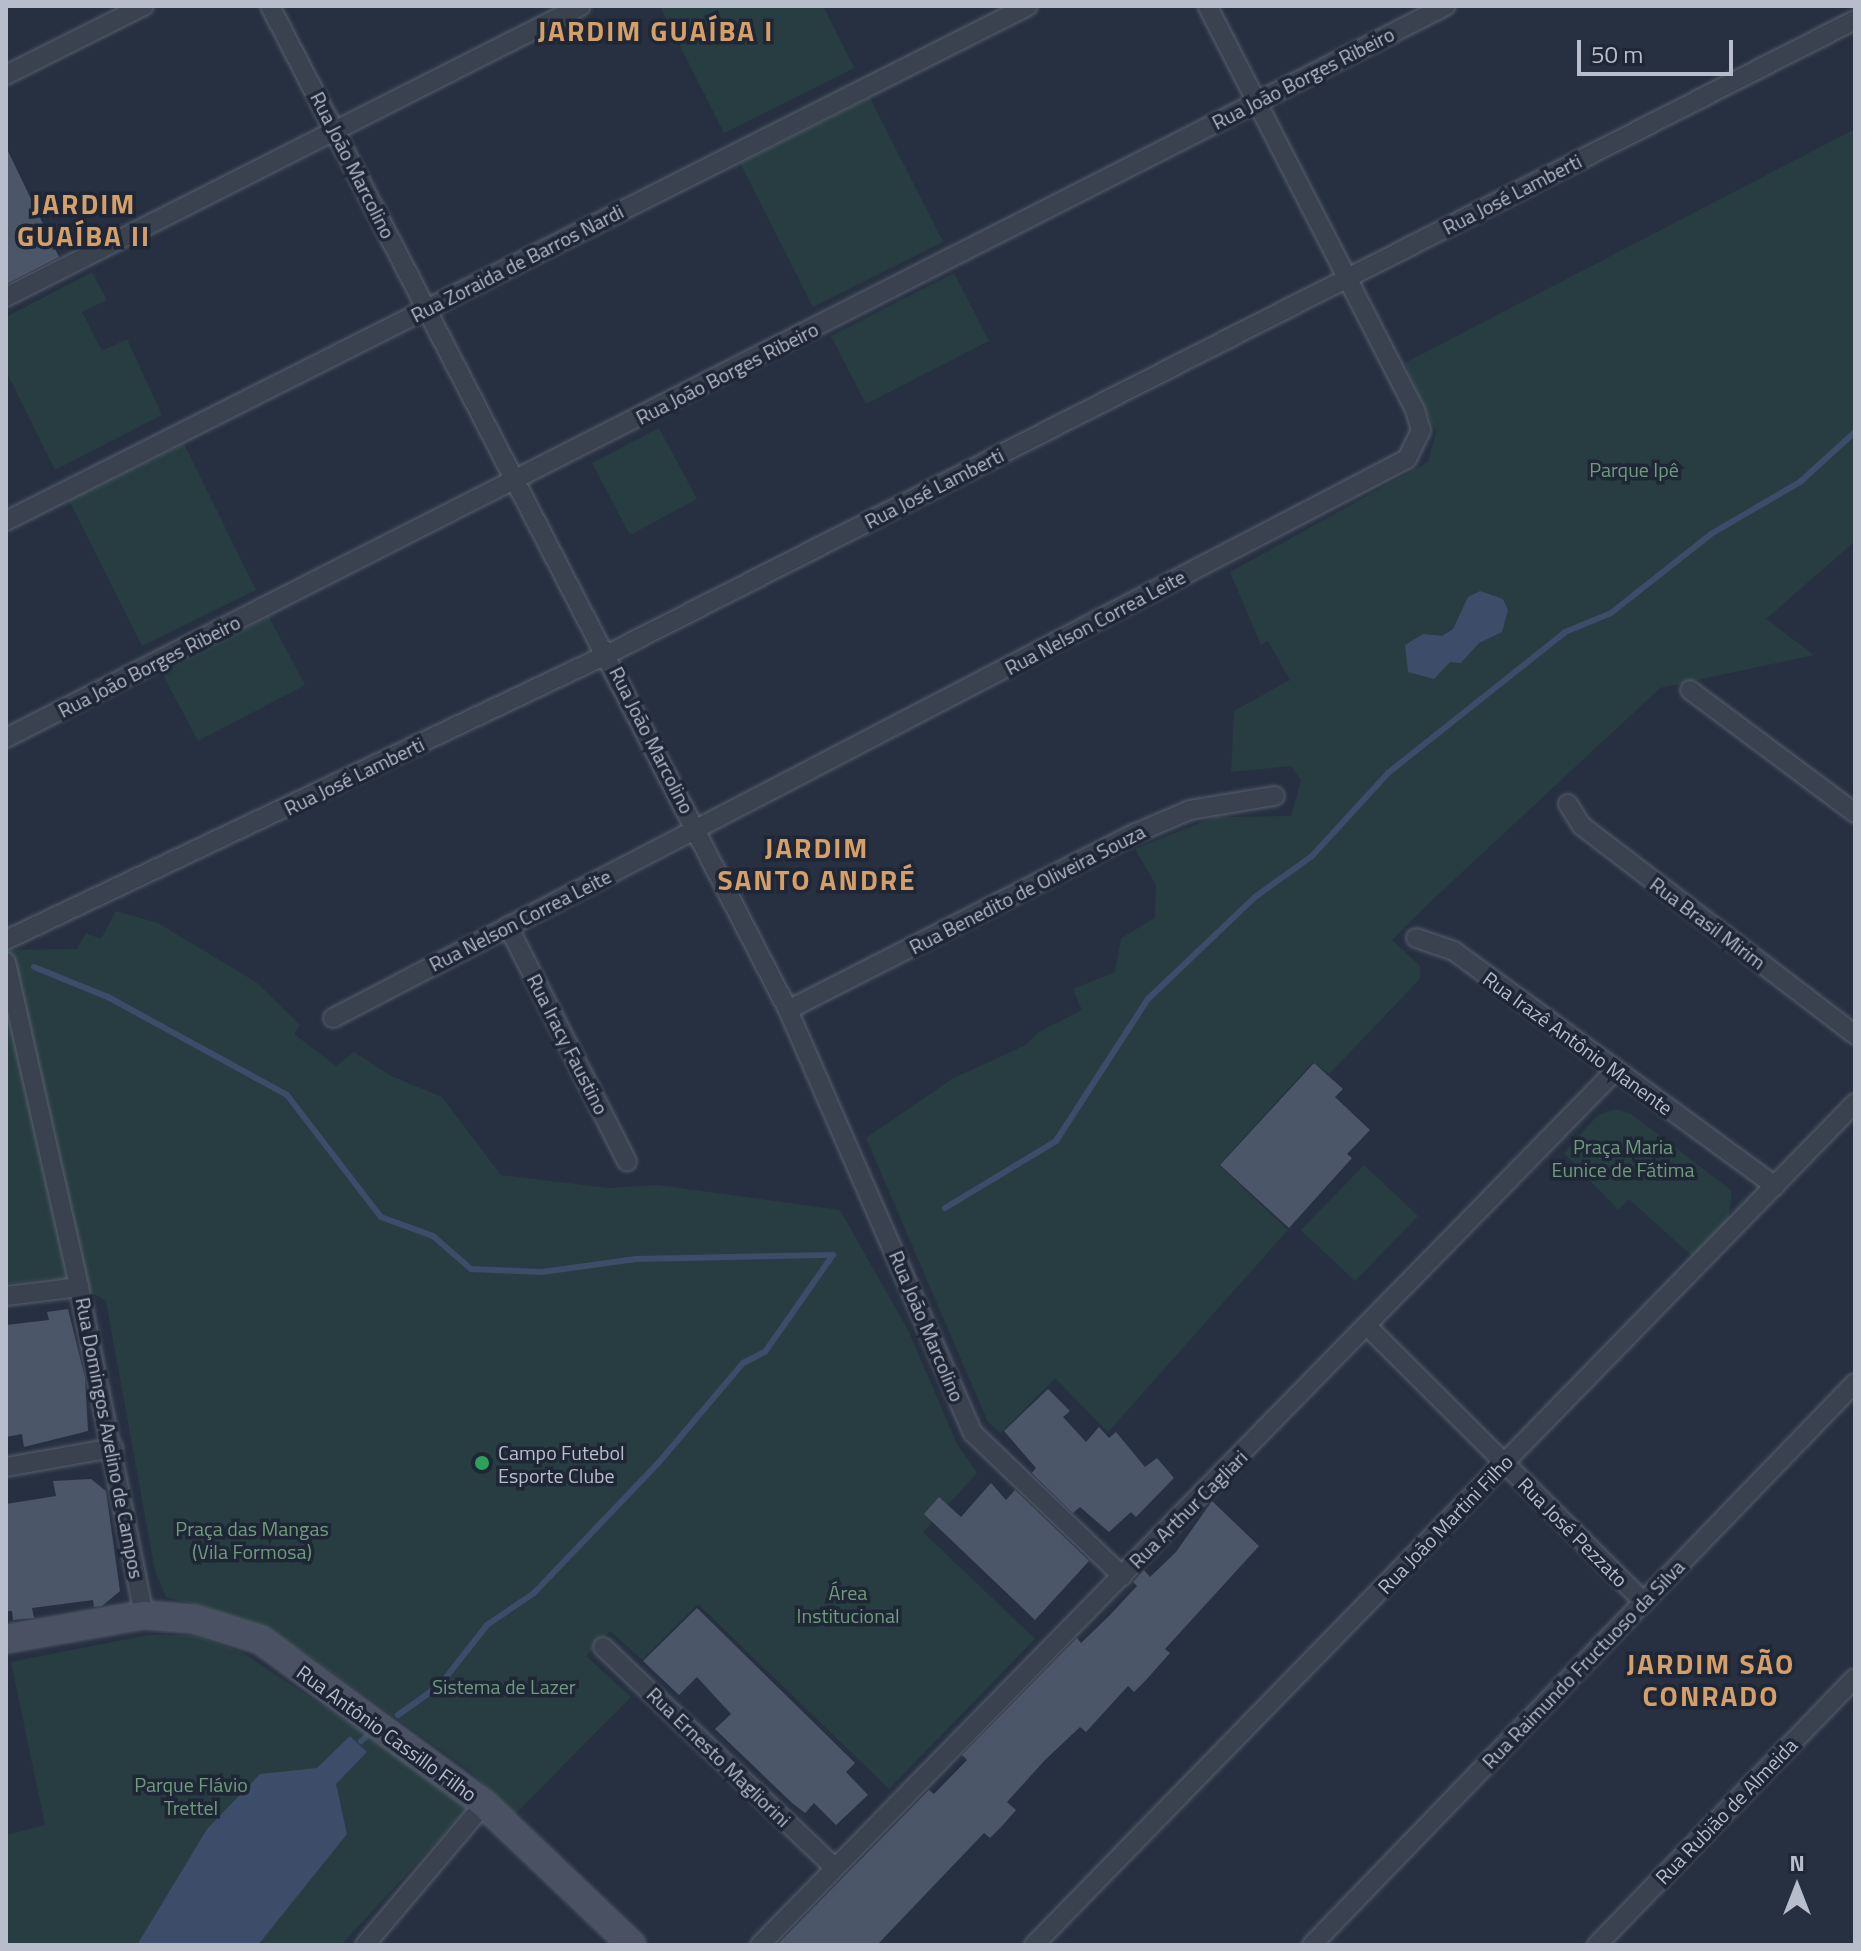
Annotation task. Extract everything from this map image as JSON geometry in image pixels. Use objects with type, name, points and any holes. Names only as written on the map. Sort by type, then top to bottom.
[{"type":"street","points":[[6,75],[144,6]]},
{"type":"street","name":"Rua João Marcolino","points":[[270,6],[518,479],[788,1010],[973,1433],[1122,1576]]},
{"type":"street","points":[[6,297],[581,6]]},
{"type":"street","name":"Rua Zoraida de Barros Nardi","points":[[6,521],[1028,6]]},
{"type":"street","name":"Rua Nelson Correa Leite","points":[[333,1018],[1407,459],[1421,430],[1207,6]]},
{"type":"street","name":"Rua João Borges Ribeiro","points":[[6,738],[1446,6]]},
{"type":"street","name":"Rua José Lamberti","points":[[6,940],[608,654],[1855,20]]},
{"type":"street","points":[[1690,690],[1855,813]]},
{"type":"street","name":"Rua Benedito de Oliveira Souza","points":[[788,1010],[1136,833],[1190,810],[1275,796]]},
{"type":"street","name":"Rua Brasil Mirim","points":[[1568,804],[1582,826],[1855,1035]]},
{"type":"street","name":"Rua Iracy Faustino","points":[[508,926],[627,1162]]},
{"type":"street","name":"Rua Irazê Antônio Manente","points":[[1416,938],[1454,951],[1775,1186]]},
{"type":"street","points":[[6,962],[79,1287]]},
{"type":"street","name":"Rua Arthur Cagliari","points":[[760,1945],[1615,1071]]},
{"type":"street","name":"Rua João Martini Filho","points":[[1034,1945],[1855,1103]]},
{"type":"street","name":"Rua Domingos Avelino de Campos","points":[[6,1296],[79,1287],[144,1615]]},
{"type":"street","name":"Rua José Pezzato","points":[[1367,1326],[1644,1602]]},
{"type":"street","name":"Rua Raimundo Fructuoso da Silva","points":[[1319,1943],[1855,1383]]},
{"type":"street","points":[[6,1467],[113,1448]]},
{"type":"street","name":"Rua Antônio Cassillo Filho","points":[[6,1639],[144,1615],[194,1619],[261,1640],[484,1804],[632,1945]]},
{"type":"street","name":"Rua Ernesto Magliorini","points":[[603,1647],[835,1868]]},
{"type":"street","name":"Rua Rubião de Almeida","points":[[1597,1945],[1855,1678]]},
{"type":"street","points":[[365,1945],[484,1804]]},
{"type":"green space","points":[[660,6],[823,6],[854,68],[724,133]]},
{"type":"green space","points":[[870,98],[943,242],[813,307],[740,163]]},
{"type":"green space","name":"Parque Ipê","points":[[1855,129],[1855,541],[1766,619],[1814,655],[1660,688],[1427,905],[1392,940],[1420,966],[1420,979],[1329,1074],[1313,1062],[1219,1165],[1288,1230],[1108,1432],[1055,1378],[1001,1433],[988,1422],[866,1138],[952,1079],[1026,1045],[1039,1032],[1082,1010],[1073,989],[1115,972],[1121,938],[1155,918],[1156,885],[1135,849],[1215,817],[1291,816],[1301,781],[1291,766],[1231,772],[1234,711],[1290,680],[1268,641],[1261,645],[1230,572],[1428,462],[1436,432],[1405,363]]},
{"type":"green space","points":[[92,272],[107,300],[82,312],[102,351],[127,339],[162,415],[55,470],[6,371],[6,317]]},
{"type":"green space","points":[[954,273],[989,341],[866,404],[831,336]]},
{"type":"green space","points":[[659,428],[697,499],[630,535],[592,463]]},
{"type":"green space","points":[[184,444],[256,590],[142,646],[69,500]]},
{"type":"green space","points":[[269,617],[305,685],[198,741],[162,673]]},
{"type":"green space","points":[[116,911],[158,923],[256,982],[300,1025],[294,1034],[336,1066],[354,1052],[391,1076],[442,1097],[501,1175],[608,1188],[658,1185],[840,1210],[908,1330],[957,1444],[977,1473],[923,1532],[1035,1639],[889,1789],[698,1604],[642,1660],[610,1631],[586,1656],[631,1697],[514,1815],[469,1770],[302,1651],[206,1607],[166,1597],[155,1571],[106,1301],[71,1281],[52,1278],[6,1284],[6,950],[77,949],[86,933],[101,939]]},
{"type":"green space","name":"Praça Maria Eunice de Fátima","points":[[1615,1109],[1631,1114],[1732,1191],[1728,1223],[1694,1258],[1629,1199],[1618,1210],[1564,1153],[1597,1116]]},
{"type":"green space","points":[[1364,1165],[1418,1216],[1355,1281],[1301,1230]]},
{"type":"green space","name":"Parque Flávio Trettel","points":[[148,1635],[193,1635],[240,1651],[397,1755],[467,1809],[341,1945],[6,1945],[6,1835],[45,1825],[11,1662]]},
{"type":"water","points":[[1480,591],[1503,599],[1508,610],[1502,632],[1479,643],[1461,663],[1450,662],[1434,679],[1408,672],[1405,645],[1423,634],[1442,636],[1453,629],[1468,597]]},
{"type":"water","points":[[350,1736],[367,1752],[336,1784],[347,1834],[258,1945],[137,1945],[207,1829],[260,1774],[317,1768]]},
{"type":"building","points":[[6,147],[59,257],[6,284]]},
{"type":"building","points":[[1314,1063],[1343,1089],[1335,1097],[1370,1130],[1347,1154],[1352,1158],[1289,1228],[1220,1165]]},
{"type":"building","points":[[68,1309],[85,1378],[88,1431],[24,1447],[22,1434],[6,1437],[6,1325],[49,1320],[47,1312]]},
{"type":"building","points":[[1048,1389],[1070,1411],[1063,1417],[1086,1442],[1099,1427],[1109,1438],[1116,1432],[1145,1467],[1157,1458],[1174,1478],[1136,1517],[1131,1512],[1109,1532],[1080,1507],[1073,1513],[1032,1473],[1036,1468],[1004,1431]]},
{"type":"building","points":[[91,1479],[106,1491],[120,1591],[102,1606],[94,1607],[93,1600],[32,1608],[34,1618],[13,1620],[12,1611],[6,1611],[6,1504],[56,1496],[53,1481]]},
{"type":"building","points":[[991,1483],[1006,1500],[1015,1490],[1089,1561],[1035,1620],[924,1514],[939,1497],[961,1517]]},
{"type":"building","points":[[1212,1501],[1259,1546],[1165,1649],[1170,1653],[1146,1680],[1134,1692],[1128,1686],[1086,1732],[1080,1727],[1045,1760],[1007,1802],[1016,1810],[1002,1826],[990,1838],[984,1833],[877,1945],[777,1945],[929,1790],[934,1794],[967,1760],[962,1755],[1077,1638],[1081,1643],[1110,1615],[1137,1586],[1133,1582],[1144,1570],[1150,1577],[1176,1552]]},
{"type":"building","points":[[697,1608],[855,1763],[846,1772],[868,1795],[836,1825],[814,1803],[805,1813],[792,1803],[715,1729],[731,1714],[697,1677],[679,1695],[643,1661]]},
{"type":"waterway","points":[[945,1208],[1056,1141],[1148,999],[1255,897],[1312,856],[1388,773],[1565,632],[1611,613],[1711,534],[1800,482],[1855,432]]},
{"type":"waterway","points":[[34,967],[108,997],[287,1095],[381,1217],[433,1236],[471,1269],[542,1272],[636,1259],[833,1255]]},
{"type":"waterway","points":[[398,1715],[440,1685],[487,1625],[534,1593],[660,1461],[743,1363],[765,1352],[833,1255]]},
{"type":"waterway","points":[[361,1741],[366,1737]]},
{"type":"place","name":"Campo Futebol Esporte Clube","points":[[482,1463]]},
{"type":"district","name":"JARDIM GUAÍBA I","points":[[656,31]]},
{"type":"district","name":"JARDIM GUAÍBA II","points":[[84,220]]},
{"type":"district","name":"JARDIM SANTO ANDRÉ","points":[[817,864]]},
{"type":"district","name":"JARDIM SÃO CONRADO","points":[[1711,1680]]},
{"type":"park label","name":"Praça das Mangas (Vila Formosa)","points":[[252,1540]]},
{"type":"park label","name":"Área Institucional","points":[[848,1604]]},
{"type":"park label","name":"Sistema de Lazer","points":[[504,1686]]}]
